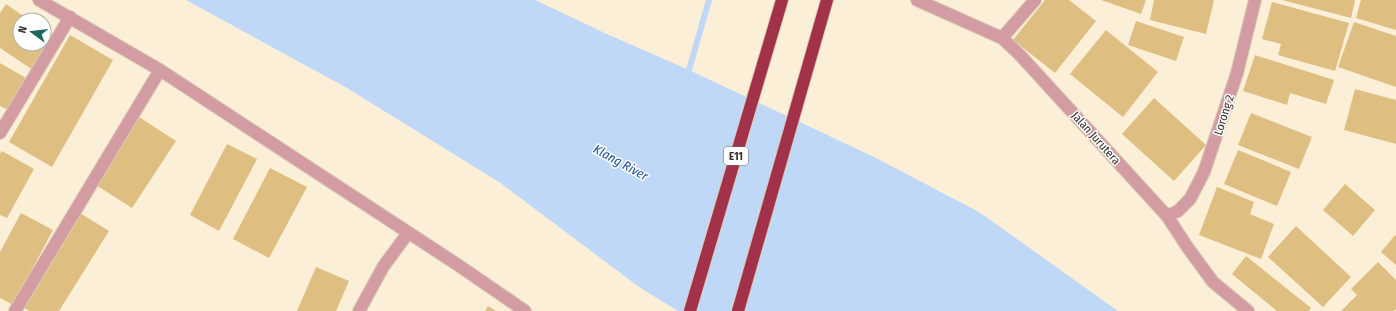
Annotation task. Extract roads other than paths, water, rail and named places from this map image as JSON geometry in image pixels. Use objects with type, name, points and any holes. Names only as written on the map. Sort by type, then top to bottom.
[{"type":"highway","name":"E11","points":[[690,311],[782,0]]},
{"type":"highway","points":[[738,311],[828,0]]},
{"type":"street","points":[[39,0],[160,70],[458,265],[525,311]]},
{"type":"street","name":"Jalan Jurutera","points":[[916,0],[1002,38],[1019,54],[1167,216],[1213,282],[1248,311]]},
{"type":"street","points":[[1002,38],[1035,0]]},
{"type":"street","name":"Lorong 2","points":[[1167,216],[1178,211],[1190,199],[1204,172],[1237,73],[1255,0]]},
{"type":"street","points":[[0,133],[70,18]]},
{"type":"street","points":[[15,311],[160,70]]},
{"type":"street","points":[[359,311],[383,267],[408,233]]},
{"type":"water","name":"Klang River","points":[[186,0],[535,0],[874,157],[979,212],[1118,311],[678,311],[639,287],[499,182],[347,88]]},
{"type":"waterway","points":[[689,70],[709,0]]}]
